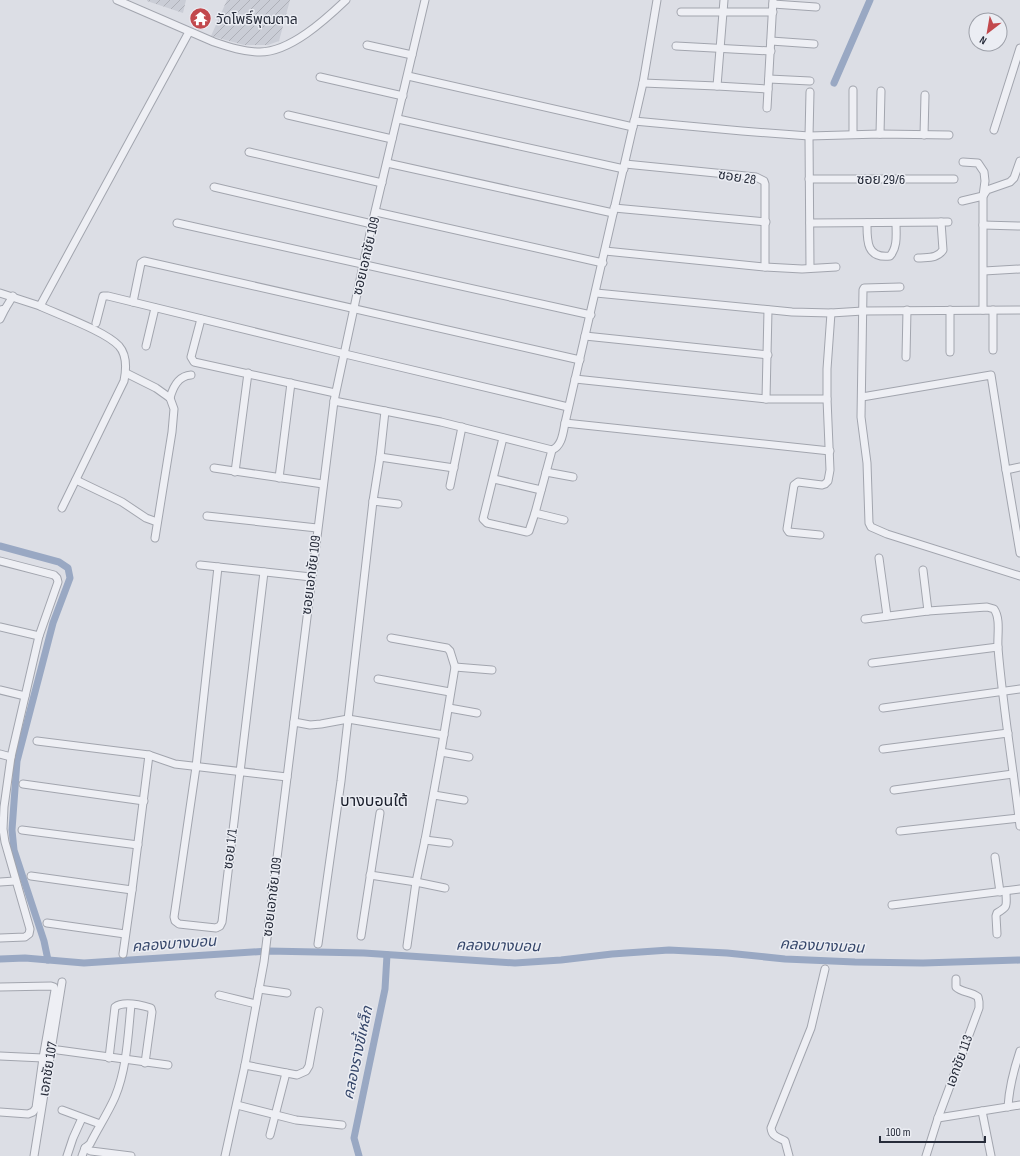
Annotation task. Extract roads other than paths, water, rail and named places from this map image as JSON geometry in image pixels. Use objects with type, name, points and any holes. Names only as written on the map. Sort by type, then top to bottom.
[{"type":"street","points":[[117,0],[130,3],[189,32],[230,48],[260,52],[273,50],[284,46],[332,14],[346,0]]},
{"type":"street","name":"ซอยเอกชัย 109","points":[[225,1156],[237,1105],[264,962],[317,528],[335,397],[372,224],[425,0]]},
{"type":"street","points":[[201,319],[191,357],[194,362],[291,383],[385,411],[462,427],[552,450],[557,448],[560,444],[591,315],[613,211],[634,124],[643,83],[657,0]]},
{"type":"street","points":[[717,86],[724,0]]},
{"type":"street","points":[[767,108],[773,2],[816,7]]},
{"type":"street","points":[[681,12],[773,12]]},
{"type":"street","points":[[40,306],[189,32]]},
{"type":"street","points":[[771,41],[814,44]]},
{"type":"street","points":[[367,45],[412,56]]},
{"type":"street","points":[[676,46],[771,51]]},
{"type":"street","points":[[994,130],[1020,48]]},
{"type":"street","points":[[408,76],[634,124],[809,136],[853,134],[949,135]]},
{"type":"street","points":[[320,77],[403,96]]},
{"type":"street","points":[[769,79],[810,81]]},
{"type":"street","points":[[643,83],[768,89]]},
{"type":"street","points":[[853,90],[853,134]]},
{"type":"street","points":[[880,134],[881,91]]},
{"type":"street","points":[[810,92],[810,268]]},
{"type":"street","points":[[924,135],[925,95]]},
{"type":"street","points":[[288,115],[392,139]]},
{"type":"street","points":[[398,119],[624,167]]},
{"type":"street","points":[[249,152],[382,183]]},
{"type":"street","points":[[962,201],[983,196],[987,190],[1012,180],[1020,161]]},
{"type":"street","points":[[963,162],[976,162],[982,168],[985,181],[983,196],[983,310]]},
{"type":"street","points":[[387,163],[613,211],[766,222]]},
{"type":"street","name":"ซอย 28","points":[[624,167],[756,177],[760,179],[765,184],[765,267]]},
{"type":"street","name":"ซอย 29/6","points":[[809,179],[954,179]]},
{"type":"street","points":[[214,187],[372,224]]},
{"type":"street","points":[[376,212],[602,263]]},
{"type":"street","points":[[810,223],[944,222],[943,250],[940,254],[934,257],[918,258]]},
{"type":"street","points":[[177,223],[591,315]]},
{"type":"street","points":[[867,223],[868,245],[872,250],[886,257],[890,256],[896,248],[896,223]]},
{"type":"street","points":[[983,225],[1020,226]]},
{"type":"street","points":[[605,251],[765,267],[836,267]]},
{"type":"street","points":[[133,302],[141,263],[144,261],[580,360]]},
{"type":"street","points":[[984,271],[1020,269]]},
{"type":"street","points":[[900,287],[864,288],[863,290],[861,417],[867,463],[868,523],[871,527],[887,534],[1020,576]]},
{"type":"street","points":[[0,293],[40,306],[97,332],[119,346],[125,362],[126,373],[124,381],[62,508]]},
{"type":"street","points":[[596,293],[792,312],[831,313],[907,310],[1020,310]]},
{"type":"street","points":[[0,319],[2,310],[13,296]]},
{"type":"street","points":[[96,323],[103,296],[108,296],[568,407]]},
{"type":"street","points":[[146,346],[155,308]]},
{"type":"street","points":[[766,400],[768,310]]},
{"type":"street","points":[[906,356],[907,310]]},
{"type":"street","points":[[950,310],[950,352]]},
{"type":"street","points":[[993,310],[993,350]]},
{"type":"street","points":[[820,535],[789,532],[787,529],[794,485],[797,482],[822,486],[828,481],[830,470],[830,451],[827,399],[831,313]]},
{"type":"street","points":[[586,336],[768,355]]},
{"type":"street","points":[[126,373],[156,388],[170,398],[174,409],[174,419],[155,538]]},
{"type":"street","points":[[235,472],[248,373]]},
{"type":"street","points":[[170,398],[173,388],[181,378],[185,375],[191,375]]},
{"type":"street","points":[[862,397],[991,375],[1020,553]]},
{"type":"street","points":[[575,379],[766,400],[827,399]]},
{"type":"street","points":[[279,478],[291,383]]},
{"type":"street","points":[[318,944],[348,719],[385,411]]},
{"type":"street","points":[[565,423],[830,451]]},
{"type":"street","points":[[450,486],[462,427]]},
{"type":"street","points":[[503,438],[483,519],[487,523],[527,532],[530,529],[552,450]]},
{"type":"street","points":[[380,457],[454,468]]},
{"type":"street","points":[[1006,470],[1020,467]]},
{"type":"street","points":[[214,468],[323,484]]},
{"type":"street","points":[[546,472],[573,477]]},
{"type":"street","points":[[494,478],[541,490]]},
{"type":"street","points":[[76,480],[122,502],[146,518],[157,522]]},
{"type":"street","points":[[373,501],[398,504]]},
{"type":"street","points":[[535,514],[564,520]]},
{"type":"street","points":[[207,516],[317,528]]},
{"type":"street","points":[[879,558],[886,616]]},
{"type":"street","points":[[0,561],[54,576],[57,578],[58,582],[39,636],[11,757],[2,807],[2,829],[15,881],[30,928],[30,934],[25,937],[0,938]]},
{"type":"street","points":[[200,565],[311,577]]},
{"type":"street","points":[[196,767],[218,567]]},
{"type":"street","points":[[923,570],[928,611]]},
{"type":"street","name":"ซอย 1/1","points":[[196,767],[174,917],[175,921],[179,924],[216,928],[220,926],[222,922],[264,572]]},
{"type":"street","points":[[865,619],[928,611],[987,608],[994,609],[997,614],[1002,692],[1020,826]]},
{"type":"street","points":[[0,627],[39,636]]},
{"type":"street","points":[[391,638],[447,648],[450,651],[454,667],[449,708],[434,795],[416,882],[406,946]]},
{"type":"street","points":[[872,663],[998,647]]},
{"type":"street","points":[[454,667],[492,670]]},
{"type":"street","points":[[378,680],[450,692]]},
{"type":"street","points":[[883,708],[1020,689]]},
{"type":"street","points":[[0,690],[25,696]]},
{"type":"street","points":[[449,708],[477,713]]},
{"type":"street","points":[[294,722],[310,725],[348,719],[444,735]]},
{"type":"street","points":[[883,749],[1008,733]]},
{"type":"street","points":[[36,741],[148,755],[174,764],[287,777]]},
{"type":"street","points":[[441,752],[469,757]]},
{"type":"street","points":[[0,754],[11,757]]},
{"type":"street","points":[[123,954],[144,801],[148,755]]},
{"type":"street","points":[[894,790],[1013,774]]},
{"type":"street","points":[[23,784],[144,801]]},
{"type":"street","points":[[434,795],[464,800]]},
{"type":"street","points":[[361,936],[380,813]]},
{"type":"street","points":[[900,831],[1019,818]]},
{"type":"street","points":[[22,830],[138,845]]},
{"type":"street","points":[[425,840],[449,843]]},
{"type":"street","points":[[995,857],[1006,907],[997,913],[997,934]]},
{"type":"street","points":[[370,875],[445,888]]},
{"type":"street","points":[[31,876],[132,890]]},
{"type":"street","points":[[0,882],[15,881]]},
{"type":"street","points":[[892,905],[1020,890]]},
{"type":"street","points":[[47,923],[125,934]]},
{"type":"street","points":[[789,1156],[785,1141],[775,1137],[771,1128],[811,1028],[825,969]]},
{"type":"street","name":"เอกชัย 113","points":[[926,1156],[938,1118],[978,1008],[978,998],[974,994],[958,989],[956,987],[956,979]]},
{"type":"street","name":"เอกชัย 107","points":[[34,1156],[62,982]]},
{"type":"street","points":[[0,987],[51,986],[54,987],[55,990],[36,1108],[33,1112],[28,1114],[0,1112]]},
{"type":"street","points":[[259,989],[287,993]]},
{"type":"street","points":[[219,995],[256,1004]]},
{"type":"street","points":[[109,1058],[115,1007],[119,1004],[131,1005],[151,1008],[152,1012],[145,1063]]},
{"type":"street","points":[[82,1156],[89,1150],[100,1124],[115,1096],[125,1060],[131,1005]]},
{"type":"street","points":[[245,1065],[297,1076],[306,1071],[309,1066],[319,1011]]},
{"type":"street","points":[[58,1050],[168,1065]]},
{"type":"street","points":[[1008,1107],[1008,1095],[1020,1051]]},
{"type":"street","points":[[0,1056],[43,1058]]},
{"type":"street","points":[[270,1135],[286,1073]]},
{"type":"street","points":[[237,1105],[275,1115],[311,1122],[342,1125]]},
{"type":"street","points":[[938,1118],[1020,1105]]},
{"type":"street","points":[[62,1110],[100,1124]]},
{"type":"street","points":[[982,1111],[990,1156]]},
{"type":"street","points":[[67,1156],[77,1127],[82,1118]]},
{"type":"street","points":[[89,1150],[131,1156]]},
{"type":"waterway","points":[[834,83],[870,0]]},
{"type":"waterway","points":[[0,546],[59,562],[68,568],[70,578],[53,623],[17,761],[12,830],[14,850],[44,941],[48,960]]},
{"type":"waterway","name":"คลองบางบอน","points":[[0,959],[25,958],[84,963],[268,951],[364,953],[515,963],[669,950],[727,953],[785,959],[855,962],[923,963],[1020,960]]},
{"type":"waterway","name":"คลองรางขี้เหล็ก","points":[[359,1156],[354,1138],[385,989],[387,955]]},
{"type":"place","name":"วัดโพธิ์พุฒตาล","points":[[200,19]]},
{"type":"district","name":"บางบอนใต้","points":[[374,801]]}]
